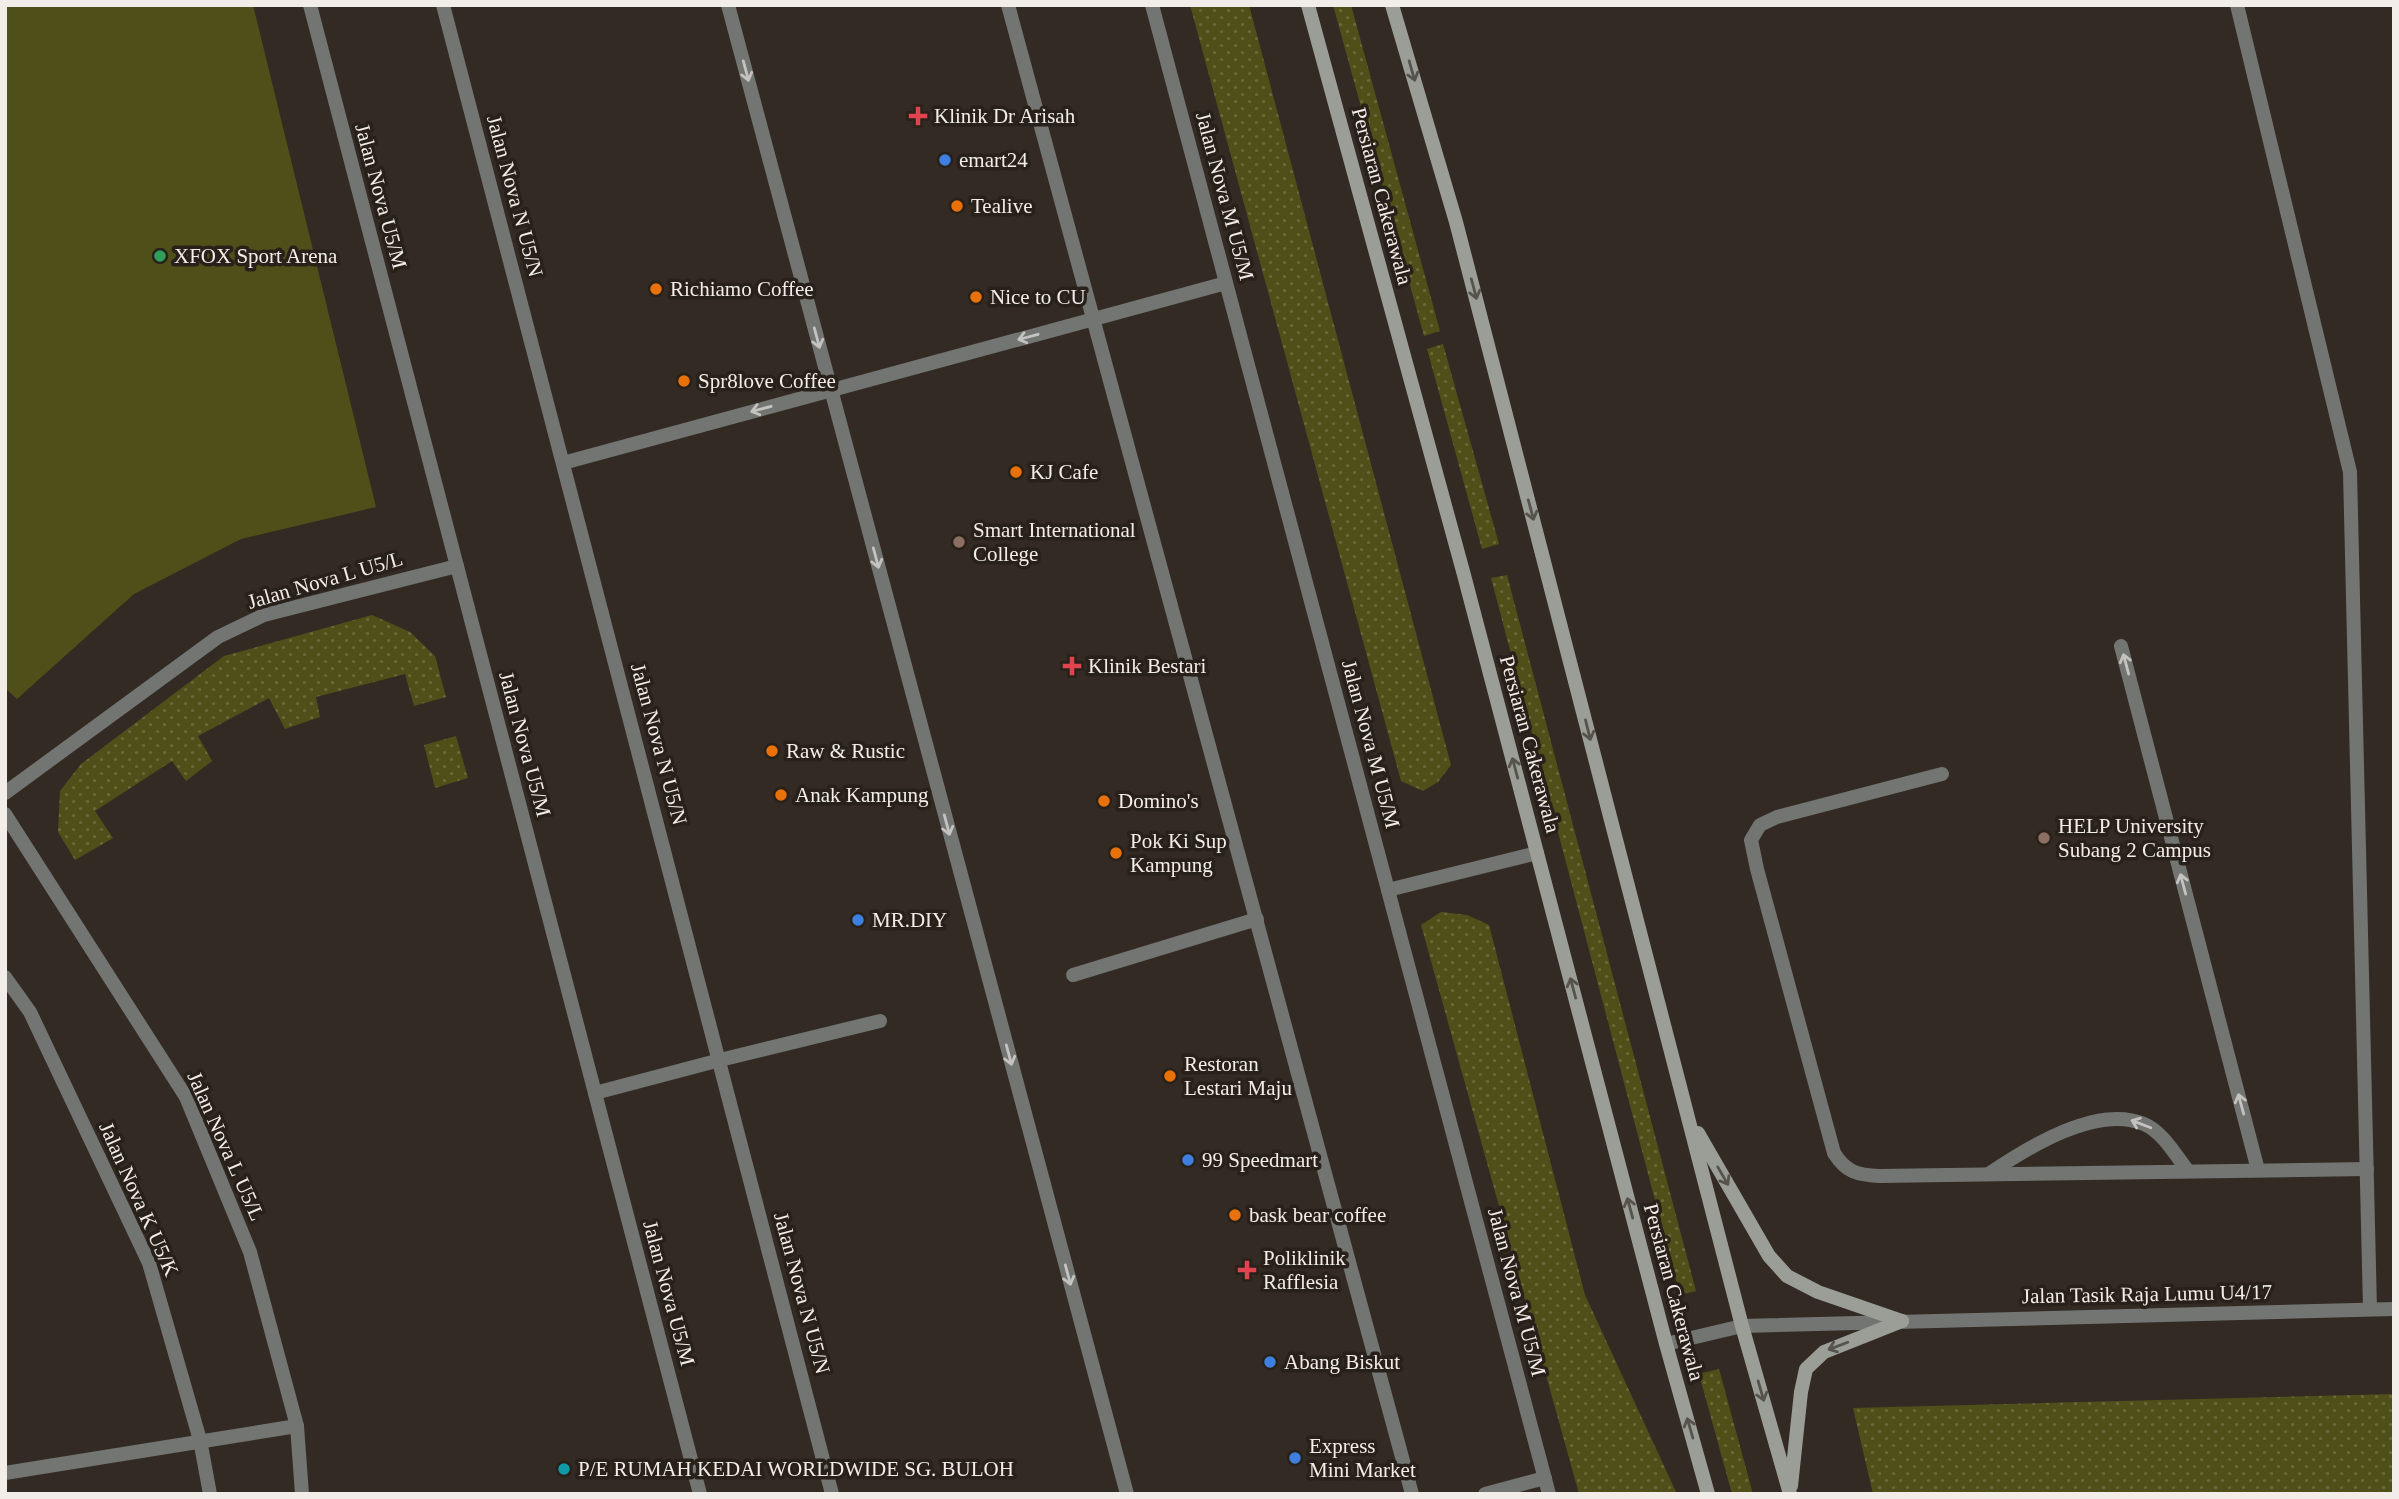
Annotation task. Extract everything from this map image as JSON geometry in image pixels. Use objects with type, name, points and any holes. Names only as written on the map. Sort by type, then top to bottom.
[{"type":"street","name":"Jalan Nova U5/M","points":[[310,5],[700,1494]]},
{"type":"street","name":"Jalan Nova N U5/N","points":[[443,5],[832,1494]]},
{"type":"street","points":[[728,5],[1127,1494]]},
{"type":"street","points":[[1008,5],[1412,1494]]},
{"type":"street","name":"Jalan Nova M U5/M","points":[[1152,5],[1549,1494]]},
{"type":"street","name":"Persiaran Cakerawala","points":[[1308,5],[1708,1494]]},
{"type":"street","points":[[1392,5],[1456,222],[1742,1326],[1790,1494]]},
{"type":"street","points":[[2237,5],[2350,472],[2370,1310]]},
{"type":"street","points":[[564,463],[1226,283]]},
{"type":"street","name":"Jalan Nova L U5/L","points":[[5,793],[218,637],[264,615],[457,566]]},
{"type":"street","points":[[2121,646],[2258,1170]]},
{"type":"street","points":[[1942,774],[1777,817],[1760,825],[1751,839],[1834,1153],[1843,1167],[1858,1175],[2367,1169]]},
{"type":"street","name":"Jalan Nova L U5/L","points":[[5,814],[186,1097],[250,1252],[297,1426],[302,1494]]},
{"type":"street","points":[[1388,890],[1537,853]]},
{"type":"street","points":[[1073,975],[1257,919]]},
{"type":"street","name":"Jalan Nova K U5/K","points":[[5,976],[30,1012],[149,1263],[200,1440],[210,1494]]},
{"type":"street","points":[[596,1093],[880,1021]]},
{"type":"street","points":[[1688,1117],[1769,1256],[1787,1276],[1818,1292],[1902,1321]]},
{"type":"street","points":[[1989,1174],[2044,1139],[2088,1124],[2117,1119],[2146,1125],[2161,1136],[2188,1171]]},
{"type":"street","name":"Jalan Tasik Raja Lumu U4/17","points":[[1666,1344],[1742,1326],[2394,1309]]},
{"type":"street","points":[[1790,1494],[1801,1392],[1807,1369],[1824,1352],[1902,1321]]},
{"type":"street","points":[[5,1473],[297,1426]]},
{"type":"street","points":[[1485,1494],[1545,1478]]},
{"type":"shaded area","name":"XFOX Sport Arena","points":[[5,5],[253,5],[376,507],[241,539],[134,594],[17,699],[5,688]]},
{"type":"shaded area","points":[[1190,5],[1249,5],[1451,765],[1438,782],[1423,791],[1401,781]]},
{"type":"shaded area","points":[[1333,5],[1351,5],[1440,331],[1424,336]]},
{"type":"shaded area","points":[[1443,344],[1499,544],[1482,549],[1427,349]]},
{"type":"shaded area","points":[[1507,575],[1696,1291],[1680,1295],[1491,578]]},
{"type":"shaded area","points":[[372,615],[410,632],[435,656],[446,697],[414,706],[405,674],[316,697],[320,717],[285,729],[269,698],[198,736],[212,761],[186,781],[172,761],[95,811],[113,838],[75,860],[58,832],[60,791],[81,764],[224,656]]},
{"type":"shaded area","points":[[456,736],[468,778],[435,788],[424,745]]},
{"type":"shaded area","points":[[1441,912],[1467,915],[1489,925],[1585,1295],[1677,1494],[1579,1494],[1421,925]]},
{"type":"shaded area","points":[[1719,1369],[1753,1494],[1732,1494],[1699,1374]]},
{"type":"shaded area","points":[[2394,1394],[2394,1494],[1873,1494],[1853,1408]]},
{"type":"place","name":"Klinik Dr Arisah","points":[[918,116]]},
{"type":"place","name":"emart24","points":[[945,160]]},
{"type":"place","name":"Tealive","points":[[957,206]]},
{"type":"place","name":"XFOX Sport Arena","points":[[160,256]]},
{"type":"place","name":"Richiamo Coffee","points":[[656,289]]},
{"type":"place","name":"Nice to CU","points":[[976,297]]},
{"type":"place","name":"Spr8love Coffee","points":[[684,381]]},
{"type":"place","name":"KJ Cafe","points":[[1016,472]]},
{"type":"place","name":"Smart International College","points":[[959,542]]},
{"type":"place","name":"Klinik Bestari","points":[[1072,666]]},
{"type":"place","name":"Raw & Rustic","points":[[772,751]]},
{"type":"place","name":"Anak Kampung","points":[[781,795]]},
{"type":"place","name":"Domino's","points":[[1104,801]]},
{"type":"place","name":"HELP University Subang 2 Campus","points":[[2044,838]]},
{"type":"place","name":"Pok Ki Sup Kampung","points":[[1116,853]]},
{"type":"place","name":"MR.DIY","points":[[858,920]]},
{"type":"place","name":"Restoran Lestari Maju","points":[[1170,1076]]},
{"type":"place","name":"99 Speedmart","points":[[1188,1160]]},
{"type":"place","name":"bask bear coffee","points":[[1235,1215]]},
{"type":"place","name":"Poliklinik Rafflesia","points":[[1247,1270]]},
{"type":"place","name":"Abang Biskut","points":[[1270,1362]]},
{"type":"place","name":"Express Mini Market","points":[[1295,1458]]},
{"type":"place","name":"P/E RUMAH KEDAI WORLDWIDE SG. BULOH","points":[[564,1469]]}]
